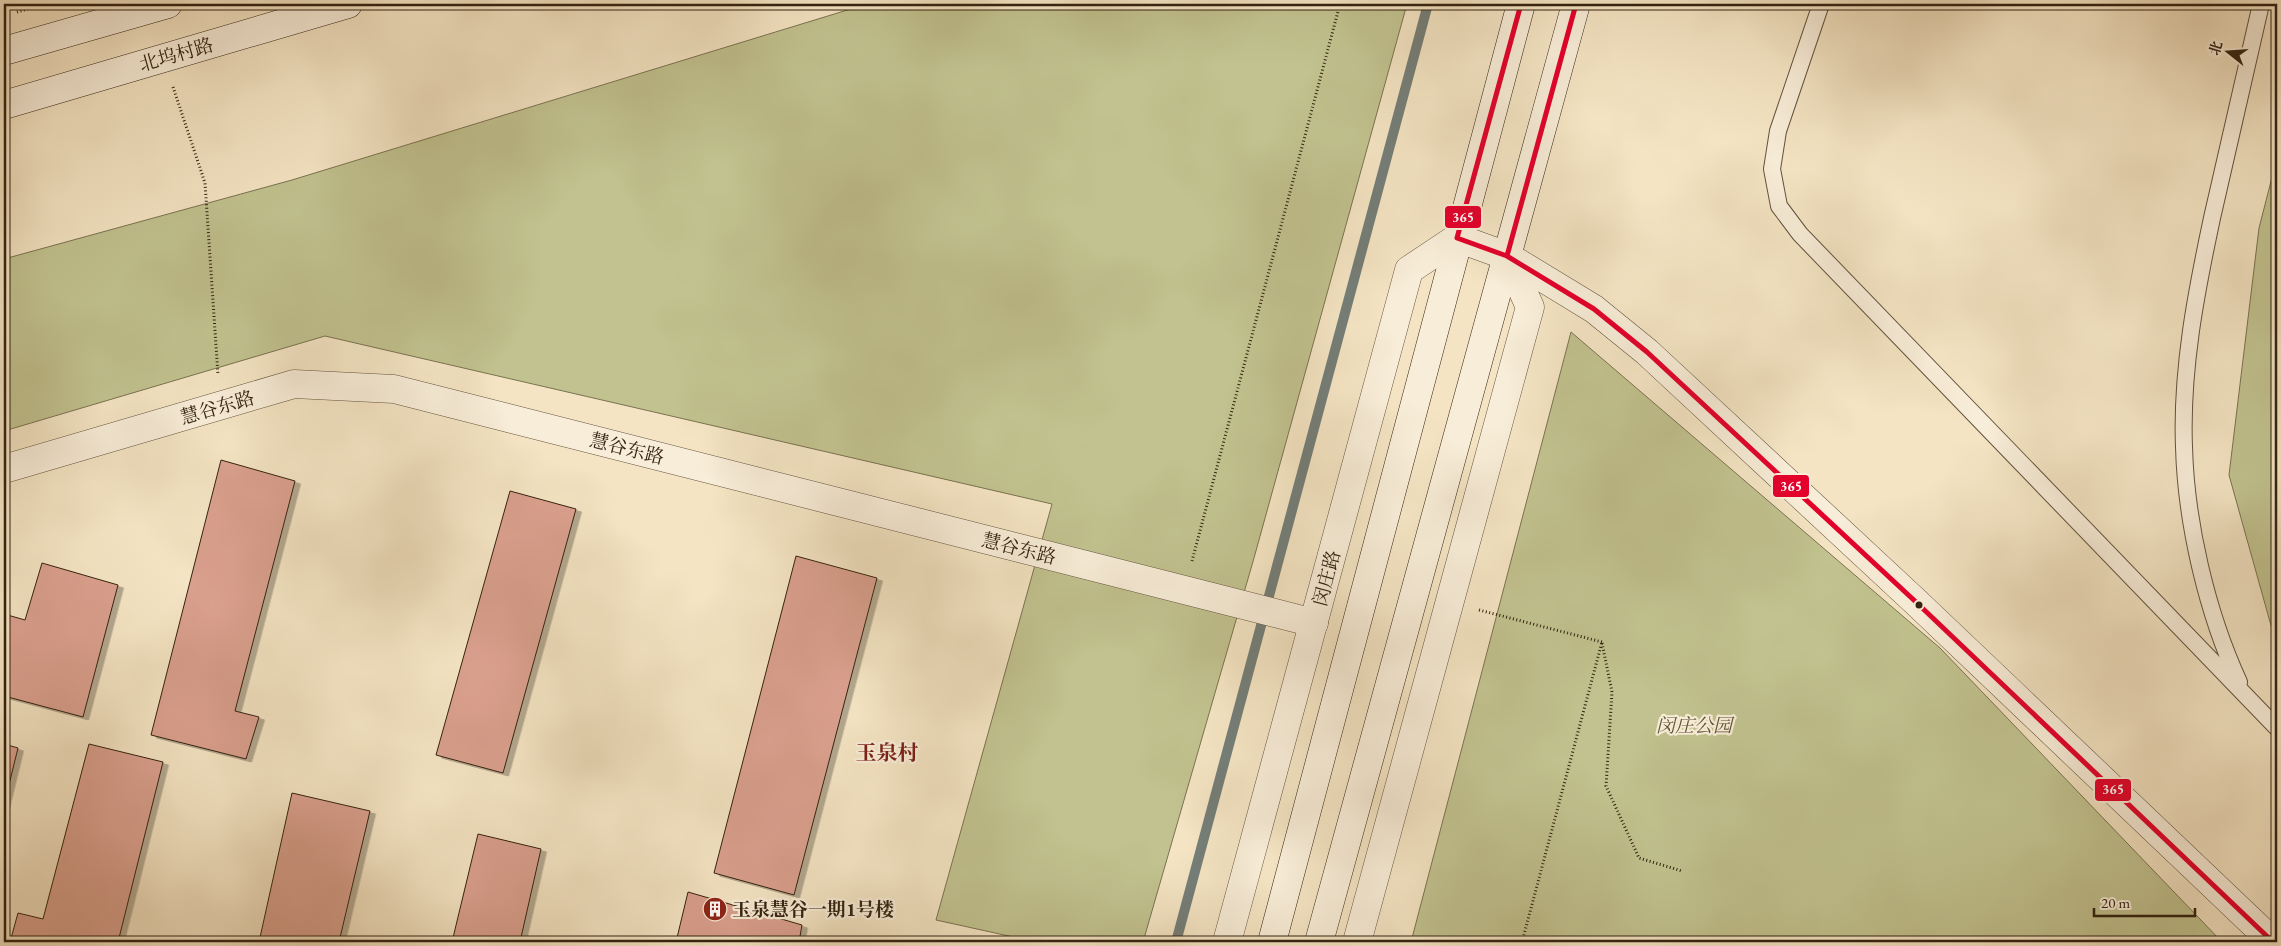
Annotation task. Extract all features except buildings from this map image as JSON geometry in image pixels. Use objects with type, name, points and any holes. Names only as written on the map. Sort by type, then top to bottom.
[{"type":"street","points":[[4,51],[117,11],[168,4]]},
{"type":"street","name":"北坞村路","points":[[4,105],[348,4]]},
{"type":"street","points":[[1272,942],[1457,238],[1521,4]]},
{"type":"street","points":[[1319,942],[1576,4]]},
{"type":"street","points":[[1457,238],[1507,256],[1594,310],[1647,352],[1917,604],[2273,942]]},
{"type":"street","name":"闵庄路","points":[[1228,942],[1409,270],[1457,238]]},
{"type":"street","points":[[1357,942],[1530,306],[1507,256]]},
{"type":"street","name":"慧谷东路","points":[[4,469],[294,384],[394,389],[1314,623]]},
{"type":"lane","points":[[1821,4],[1778,131],[1772,169],[1780,206],[1807,241],[2277,728]]},
{"type":"lane","points":[[2246,695],[2231,664],[2208,596],[2192,528],[2184,447],[2187,366],[2198,287],[2261,4]]},
{"type":"path","points":[[12,14],[45,4]]},
{"type":"path","points":[[1184,590],[1340,4]]},
{"type":"path","points":[[164,58],[205,183],[220,406]]},
{"type":"path","points":[[1449,602],[1602,642]]},
{"type":"path","points":[[1602,642],[1612,692],[1606,786],[1639,858],[1682,871]]},
{"type":"path","points":[[1522,942],[1602,642]]},
{"type":"green space","points":[[867,4],[1407,4],[1254,558],[1143,942],[1036,942],[936,920],[1052,504],[325,336],[4,431],[4,259],[292,180]]},
{"type":"green space","points":[[2277,158],[2277,647],[2229,475],[2259,228]]},
{"type":"green space","name":"闵庄公园","points":[[1571,332],[1940,648],[2222,942],[1411,942]]},
{"type":"waterway","points":[[1176,942],[1428,4]]},
{"type":"transit line","name":"365","points":[[1521,4],[1457,238],[1507,256],[1594,309],[1647,352],[1917,603],[2273,942]]},
{"type":"transit line","name":"365","points":[[1507,256],[1576,4]]},
{"type":"place","name":"玉泉慧谷一期1号楼","points":[[715,909]]},
{"type":"district","name":"玉泉村","points":[[887,753]]}]
